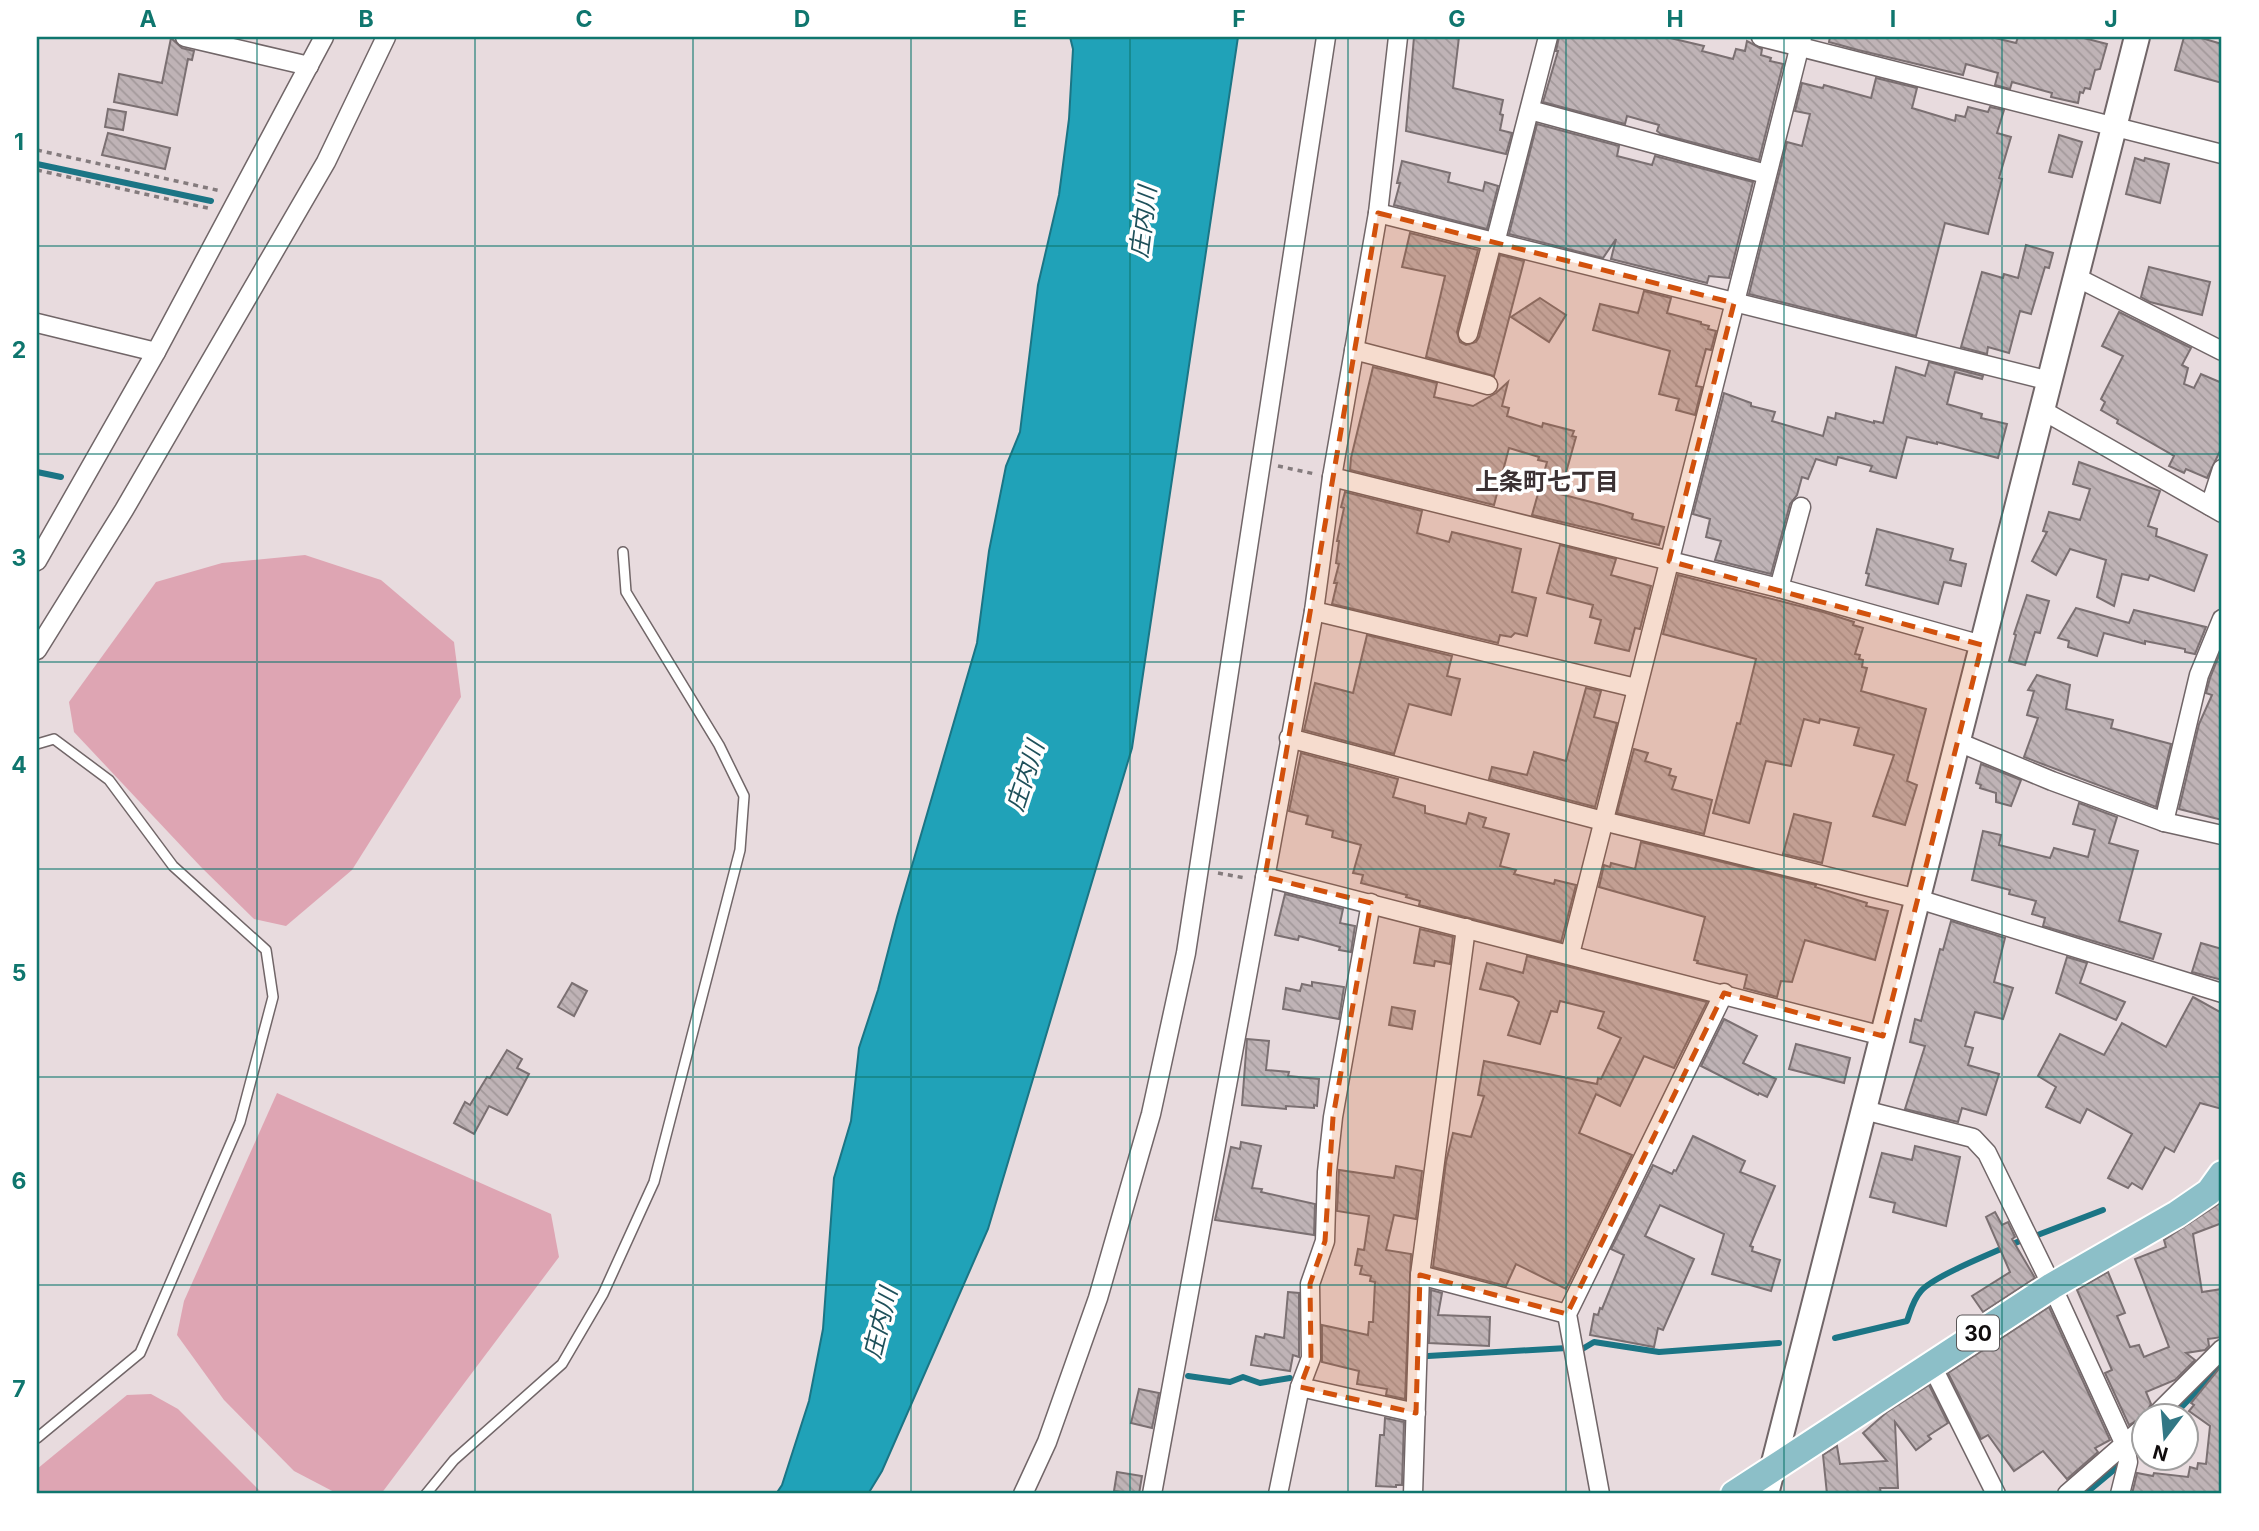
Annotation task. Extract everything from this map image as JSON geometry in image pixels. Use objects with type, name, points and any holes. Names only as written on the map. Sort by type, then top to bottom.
[{"type":"main road","name":"30","points":[[1734,1494],[1769,1482],[1930,1364],[2052,1286],[2177,1214],[2209,1192],[2222,1174]]},
{"type":"street","points":[[185,37],[309,66]]},
{"type":"street","points":[[37,561],[156,352],[324,37]]},
{"type":"street","points":[[37,650],[124,510],[326,162],[386,37]]},
{"type":"street","points":[[1023,1494],[1046,1442],[1098,1298],[1151,1114],[1186,953],[1326,37]]},
{"type":"street","points":[[1152,1494],[1314,611],[1332,477],[1378,213],[1398,37]]},
{"type":"street","points":[[1468,334],[1548,37]]},
{"type":"street","points":[[1761,37],[1801,42],[2114,128],[2222,154]]},
{"type":"street","points":[[1769,1482],[2137,37]]},
{"type":"street","points":[[1570,954],[1801,42]]},
{"type":"street","points":[[1530,110],[1766,174]]},
{"type":"street","points":[[1378,213],[2050,381]]},
{"type":"street","points":[[2076,277],[2222,351]]},
{"type":"street","points":[[37,323],[156,352]]},
{"type":"street","points":[[1354,350],[1488,385]]},
{"type":"street","points":[[2042,410],[2216,510],[2222,469]]},
{"type":"street","points":[[1332,477],[1779,588],[1982,645]]},
{"type":"street","points":[[1779,588],[1801,507]]},
{"type":"street","points":[[1314,611],[1636,688]]},
{"type":"street","points":[[2164,822],[2199,675],[2222,619]]},
{"type":"street","points":[[1289,738],[1918,900],[2222,993]]},
{"type":"street","points":[[1958,742],[2052,781],[2164,822],[2222,835]]},
{"type":"street","points":[[1264,879],[1724,993],[1883,1036]]},
{"type":"street","points":[[1278,1494],[1300,1387],[1311,1358],[1310,1284],[1325,1241],[1327,1172],[1333,1117],[1371,904]]},
{"type":"street","points":[[1413,1494],[1420,1275],[1466,928]]},
{"type":"street","points":[[1600,1494],[1567,1314],[1724,993]]},
{"type":"street","points":[[1864,1110],[1973,1138],[1987,1153],[2125,1445],[2128,1462],[2120,1494]]},
{"type":"street","points":[[1420,1275],[1567,1314]]},
{"type":"street","points":[[2169,1402],[2222,1349]]},
{"type":"street","points":[[1930,1364],[1996,1494]]},
{"type":"street","points":[[1300,1387],[1416,1413]]},
{"type":"street","points":[[2067,1494],[2130,1440]]},
{"type":"lane","points":[[426,1494],[454,1460],[562,1364],[603,1294],[654,1182],[740,850],[744,796],[719,746],[626,592],[623,552]]},
{"type":"lane","points":[[37,744],[54,739],[109,780],[173,866],[266,950],[273,997],[240,1122],[140,1353],[37,1438]]},
{"type":"path","points":[[37,150],[240,195]]},
{"type":"path","points":[[37,170],[231,213]]},
{"type":"path","points":[[1262,463],[1332,477]]},
{"type":"path","points":[[1199,869],[1264,879]]},
{"type":"highlighted area","points":[[1378,213],[1734,303],[1669,561],[1982,645],[1883,1036],[1724,993],[1567,1314],[1420,1275],[1416,1413],[1300,1387],[1311,1358],[1310,1284],[1325,1241],[1333,1117],[1371,903],[1265,877]]},
{"type":"shaded area","points":[[305,555],[381,580],[454,642],[461,697],[352,870],[286,926],[254,919],[201,867],[74,732],[69,702],[156,582],[222,563]]},
{"type":"shaded area","points":[[277,1093],[551,1214],[559,1257],[381,1494],[338,1494],[294,1471],[224,1400],[177,1335],[184,1301]]},
{"type":"shaded area","points":[[151,1394],[178,1409],[263,1494],[37,1494],[37,1469],[127,1395]]},
{"type":"water","name":"庄内川","points":[[1070,37],[1238,37],[1132,748],[988,1229],[882,1471],[868,1494],[776,1494],[782,1485],[809,1401],[823,1329],[834,1178],[851,1121],[859,1048],[977,643],[989,551],[1006,466],[1020,432],[1038,285],[1059,195],[1069,119],[1073,49]]},
{"type":"building","points":[[1414,37],[1459,37],[1453,88],[1503,100],[1500,130],[1512,133],[1506,154],[1406,131]]},
{"type":"building","points":[[1559,37],[1666,37],[1704,46],[1702,51],[1733,59],[1736,49],[1745,51],[1747,41],[1762,49],[1761,55],[1771,58],[1770,61],[1783,64],[1759,160],[1661,134],[1657,131],[1659,125],[1627,116],[1625,124],[1543,102],[1558,51]]},
{"type":"building","points":[[1830,37],[1991,37],[2016,43],[2018,37],[2080,37],[2107,44],[2100,69],[2095,70],[2090,89],[2085,88],[2083,93],[2080,92],[2078,103],[2051,97],[2052,93],[2012,82],[2010,89],[1995,85],[1998,73],[1966,64],[1963,75],[1829,42]]},
{"type":"building","points":[[2184,37],[2198,37],[2222,44],[2222,83],[2175,70]]},
{"type":"building","points":[[171,38],[182,48],[194,51],[192,60],[188,59],[177,115],[114,102],[119,74],[162,83]]},
{"type":"building","points":[[1876,78],[1917,88],[1912,108],[1955,121],[1956,115],[1965,117],[1968,107],[1988,112],[1990,107],[2004,110],[1997,133],[2011,137],[1999,178],[2002,179],[1988,234],[1945,223],[1916,336],[1749,294],[1787,142],[1802,146],[1810,114],[1795,111],[1802,83],[1823,88],[1824,85],[1871,98]]},
{"type":"building","points":[[108,109],[126,112],[123,130],[105,127]]},
{"type":"building","points":[[1537,124],[1619,146],[1617,156],[1652,165],[1655,156],[1753,182],[1729,278],[1709,276],[1707,283],[1611,259],[1616,239],[1603,258],[1509,234]]},
{"type":"building","points":[[108,133],[170,148],[165,169],[102,155]]},
{"type":"building","points":[[2059,135],[2082,142],[2072,177],[2049,172]]},
{"type":"building","points":[[2135,158],[2169,164],[2160,203],[2126,194]]},
{"type":"building","points":[[1402,161],[1450,173],[1448,182],[1483,191],[1485,182],[1498,186],[1487,229],[1394,205]]},
{"type":"building","points":[[1410,233],[1478,250],[1457,332],[1460,342],[1466,345],[1476,342],[1479,337],[1500,255],[1524,261],[1494,376],[1426,357],[1445,276],[1402,267]]},
{"type":"building","points":[[2026,245],[2053,253],[2049,268],[2045,267],[2031,314],[2020,311],[2009,353],[1988,347],[1987,354],[1961,347],[1982,272],[2003,278],[2004,274],[2018,278]]},
{"type":"building","points":[[2149,267],[2210,282],[2202,315],[2150,302],[2141,297]]},
{"type":"building","points":[[1644,291],[1671,298],[1667,313],[1701,322],[1709,326],[1708,329],[1716,331],[1711,350],[1706,349],[1696,386],[1702,387],[1695,415],[1676,410],[1679,399],[1659,394],[1670,351],[1593,330],[1600,304],[1638,313]]},
{"type":"building","points":[[1540,298],[1566,315],[1549,342],[1511,317]]},
{"type":"building","points":[[2119,312],[2191,348],[2182,365],[2188,368],[2184,384],[2194,388],[2201,374],[2222,383],[2222,447],[2207,478],[2186,469],[2184,473],[2169,466],[2174,456],[2117,423],[2118,420],[2101,410],[2105,402],[2101,399],[2123,356],[2102,346]]},
{"type":"building","points":[[1929,362],[1983,376],[1982,379],[1955,372],[1947,404],[1982,414],[1981,418],[2007,424],[1998,458],[1907,437],[1896,478],[1870,471],[1872,466],[1838,457],[1836,465],[1816,459],[1808,479],[1802,477],[1797,495],[1790,504],[1771,574],[1715,560],[1721,541],[1706,537],[1710,519],[1693,514],[1724,393],[1751,403],[1751,406],[1775,412],[1772,421],[1823,436],[1828,417],[1835,419],[1836,413],[1883,423],[1896,367],[1925,376]]},
{"type":"building","points":[[1373,367],[1437,383],[1434,397],[1473,406],[1496,393],[1508,382],[1502,406],[1509,408],[1507,416],[1542,427],[1543,423],[1574,431],[1572,436],[1576,437],[1560,494],[1633,514],[1632,519],[1664,527],[1659,545],[1532,515],[1547,462],[1509,448],[1494,505],[1350,470]]},
{"type":"building","points":[[2079,462],[2160,491],[2148,526],[2157,529],[2156,536],[2207,555],[2194,591],[2150,575],[2148,580],[2122,574],[2114,606],[2097,597],[2106,560],[2070,549],[2056,575],[2032,561],[2047,532],[2043,531],[2049,512],[2080,520],[2090,489],[2073,484]]},
{"type":"building","points":[[1345,492],[1422,511],[1417,533],[1449,542],[1452,532],[1521,549],[1512,592],[1536,598],[1527,636],[1515,633],[1511,637],[1500,635],[1498,643],[1332,604],[1337,583],[1334,583],[1339,564],[1336,563],[1337,541]]},
{"type":"building","points":[[1877,529],[1953,549],[1950,560],[1966,564],[1961,586],[1944,582],[1938,604],[1866,585],[1869,574],[1866,573]]},
{"type":"building","points":[[1560,545],[1616,559],[1611,575],[1651,586],[1640,629],[1635,628],[1629,651],[1595,643],[1601,620],[1590,617],[1593,605],[1547,593]]},
{"type":"building","points":[[1678,575],[1823,612],[1854,622],[1853,625],[1863,628],[1855,654],[1860,655],[1859,659],[1863,660],[1862,667],[1867,668],[1861,691],[1926,709],[1907,781],[1917,785],[1905,825],[1873,816],[1894,755],[1854,745],[1859,728],[1820,719],[1819,723],[1804,719],[1791,766],[1766,761],[1749,823],[1713,813],[1756,659],[1663,634]]},
{"type":"building","points":[[2027,595],[2049,601],[2040,633],[2035,632],[2025,665],[2009,661],[2016,635],[2014,634]]},
{"type":"building","points":[[2076,608],[2129,623],[2134,610],[2206,627],[2195,654],[2185,652],[2185,649],[2145,641],[2145,644],[2104,633],[2097,656],[2068,647],[2069,641],[2058,638]]},
{"type":"building","points":[[1367,635],[1452,656],[1447,676],[1460,679],[1451,715],[1409,704],[1394,754],[1304,730],[1315,683],[1353,693]]},
{"type":"building","points":[[2222,648],[2222,820],[2179,809],[2199,724],[2212,695],[2206,693],[2210,678]]},
{"type":"building","points":[[2037,675],[2070,685],[2066,709],[2113,720],[2111,728],[2171,744],[2156,807],[2024,757],[2038,718],[2027,715],[2034,691],[2028,690]]},
{"type":"building","points":[[1586,688],[1601,691],[1594,717],[1617,723],[1595,807],[1489,779],[1492,767],[1527,775],[1534,752],[1566,761]]},
{"type":"building","points":[[1634,749],[1648,753],[1645,761],[1671,769],[1669,775],[1676,777],[1672,789],[1712,800],[1704,834],[1617,813]]},
{"type":"building","points":[[1301,753],[1398,779],[1393,797],[1425,806],[1425,813],[1466,824],[1469,813],[1486,818],[1483,827],[1509,834],[1500,866],[1516,870],[1514,874],[1554,884],[1555,880],[1576,885],[1561,942],[1419,905],[1420,901],[1406,897],[1407,895],[1361,883],[1363,875],[1353,873],[1361,845],[1332,837],[1333,831],[1306,824],[1308,816],[1289,811]]},
{"type":"building","points":[[1981,764],[2021,780],[2011,806],[1996,802],[1996,793],[1980,788],[1981,785],[1976,783]]},
{"type":"building","points":[[2079,803],[2117,817],[2109,843],[2138,851],[2119,921],[2161,934],[2153,959],[2043,926],[2045,918],[2032,914],[2036,901],[2009,894],[2010,890],[1972,880],[1983,831],[2001,835],[1999,845],[2050,858],[2054,848],[2088,857],[2095,830],[2073,824]]},
{"type":"building","points":[[1794,814],[1831,823],[1822,863],[1783,854]]},
{"type":"building","points":[[1641,842],[1816,885],[1815,887],[1867,903],[1866,906],[1888,911],[1875,960],[1805,940],[1792,982],[1781,981],[1777,997],[1744,988],[1747,975],[1694,960],[1705,917],[1599,887],[1604,865],[1610,867],[1611,863],[1635,869]]},
{"type":"building","points":[[1285,894],[1343,909],[1340,923],[1355,926],[1351,952],[1299,936],[1298,940],[1275,935]]},
{"type":"building","points":[[1951,921],[2005,938],[1994,982],[2013,988],[2003,1019],[1975,1012],[1965,1046],[1973,1048],[1968,1065],[1999,1074],[1986,1115],[1962,1108],[1958,1122],[1905,1109],[1925,1046],[1910,1042],[1915,1019],[1921,1021],[1940,949],[1943,950]]},
{"type":"building","points":[[1420,929],[1453,937],[1450,964],[1435,961],[1434,966],[1414,963]]},
{"type":"building","points":[[2201,943],[2222,949],[2222,980],[2192,972]]},
{"type":"building","points":[[1527,956],[1707,1002],[1674,1068],[1644,1056],[1620,1106],[1596,1094],[1579,1133],[1632,1155],[1566,1289],[1516,1264],[1506,1286],[1433,1267],[1446,1162],[1453,1133],[1471,1137],[1484,1096],[1478,1095],[1484,1061],[1597,1084],[1621,1038],[1598,1028],[1604,1012],[1560,1001],[1557,1012],[1551,1011],[1540,1044],[1508,1035],[1519,1002],[1513,997],[1480,989],[1487,963],[1523,973]]},
{"type":"building","points":[[2067,957],[2087,963],[2080,983],[2125,1002],[2116,1020],[2056,993]]},
{"type":"building","points":[[1312,982],[1344,987],[1339,1019],[1283,1009],[1286,988],[1300,991],[1302,984],[1312,986]]},
{"type":"building","points":[[572,983],[587,991],[574,1016],[558,1007]]},
{"type":"building","points":[[2193,997],[2222,1013],[2222,1109],[2200,1103],[2174,1152],[2165,1147],[2142,1189],[2132,1183],[2128,1188],[2108,1178],[2132,1134],[2087,1109],[2080,1123],[2046,1107],[2056,1087],[2038,1076],[2060,1034],[2104,1055],[2122,1023],[2166,1047]]},
{"type":"building","points":[[1392,1007],[1415,1011],[1412,1029],[1389,1025]]},
{"type":"building","points":[[1724,1019],[1757,1036],[1743,1063],[1776,1079],[1767,1097],[1701,1066]]},
{"type":"building","points":[[1247,1039],[1269,1041],[1266,1070],[1289,1072],[1288,1076],[1319,1079],[1317,1106],[1286,1106],[1286,1109],[1242,1105]]},
{"type":"building","points":[[1796,1044],[1850,1058],[1844,1083],[1789,1069]]},
{"type":"building","points":[[507,1050],[522,1059],[517,1068],[529,1074],[507,1115],[489,1106],[474,1134],[454,1123],[465,1102],[470,1105]]},
{"type":"building","points":[[1693,1136],[1745,1161],[1740,1172],[1775,1186],[1750,1246],[1753,1247],[1752,1251],[1780,1260],[1771,1291],[1712,1274],[1724,1234],[1660,1205],[1645,1236],[1694,1259],[1663,1330],[1658,1328],[1654,1347],[1590,1335],[1594,1314],[1598,1315],[1600,1308],[1602,1309],[1624,1255],[1611,1249],[1653,1165],[1672,1174]]},
{"type":"building","points":[[1241,1142],[1261,1146],[1252,1188],[1315,1204],[1314,1235],[1215,1220],[1231,1147],[1240,1149]]},
{"type":"building","points":[[1915,1146],[1960,1157],[1946,1226],[1893,1212],[1895,1203],[1870,1197],[1882,1153],[1912,1160]]},
{"type":"building","points":[[1396,1166],[1422,1171],[1416,1219],[1394,1215],[1386,1250],[1411,1254],[1405,1399],[1386,1395],[1387,1389],[1357,1384],[1359,1371],[1322,1362],[1322,1325],[1368,1335],[1369,1322],[1373,1322],[1375,1282],[1370,1281],[1371,1276],[1360,1274],[1362,1266],[1355,1265],[1358,1249],[1364,1250],[1369,1216],[1337,1211],[1339,1170],[1394,1178]]},
{"type":"building","points":[[2220,1203],[2222,1206],[2222,1223],[2193,1234],[2202,1292],[2222,1289],[2222,1337],[2208,1339],[2209,1346],[2205,1350],[2186,1353],[2195,1360],[2175,1380],[2146,1392],[2150,1402],[2130,1402],[2129,1425],[2105,1373],[2112,1370],[2077,1290],[2108,1272],[2125,1313],[2117,1316],[2130,1347],[2139,1345],[2144,1357],[2169,1347],[2135,1259],[2166,1247],[2164,1240]]},
{"type":"building","points":[[1995,1212],[2002,1225],[2008,1222],[2015,1237],[2012,1239],[2035,1278],[1983,1312],[1972,1296],[2010,1272],[1986,1217]]},
{"type":"building","points":[[1431,1290],[1442,1293],[1438,1315],[1490,1317],[1489,1346],[1429,1343]]},
{"type":"building","points":[[1288,1292],[1299,1293],[1299,1357],[1293,1355],[1290,1371],[1251,1365],[1256,1336],[1264,1338],[1265,1334],[1284,1338]]},
{"type":"building","points":[[2049,1307],[2110,1440],[2095,1448],[2098,1452],[2067,1479],[2043,1451],[2014,1471],[1988,1435],[1981,1439],[1948,1373]]},
{"type":"building","points":[[2222,1365],[2222,1494],[2132,1494],[2137,1473],[2188,1477],[2189,1472],[2200,1472],[2200,1463],[2206,1464],[2210,1426],[2200,1419],[2200,1402],[2192,1402]]},
{"type":"building","points":[[1929,1385],[1948,1423],[1928,1436],[1931,1439],[1916,1450],[1895,1422],[1898,1488],[1880,1488],[1881,1494],[1827,1494],[1823,1455],[1837,1446],[1840,1464],[1887,1461],[1863,1433],[1887,1412]]},
{"type":"building","points":[[1139,1389],[1159,1393],[1152,1428],[1131,1423]]},
{"type":"building","points":[[1385,1418],[1404,1422],[1402,1485],[1396,1487],[1376,1486],[1380,1435],[1384,1435]]},
{"type":"building","points":[[1117,1472],[1142,1476],[1139,1494],[1114,1491]]},
{"type":"waterway","points":[[37,164],[211,201]]},
{"type":"waterway","points":[[37,472],[61,477]]},
{"type":"waterway","points":[[2035,1236],[2103,1210]]},
{"type":"waterway","points":[[1835,1338],[1907,1321],[1916,1298],[1928,1285],[1953,1270],[2022,1240]]},
{"type":"waterway","points":[[1584,1348],[1594,1342],[1659,1352],[1779,1343]]},
{"type":"waterway","points":[[1428,1356],[1567,1348]]},
{"type":"waterway","points":[[2186,1402],[2222,1365]]},
{"type":"waterway","points":[[1188,1376],[1230,1382],[1243,1377],[1260,1383],[1290,1378]]},
{"type":"waterway","points":[[2085,1494],[2121,1464]]},
{"type":"district","name":"上条町七丁目","points":[[1547,481]]}]
